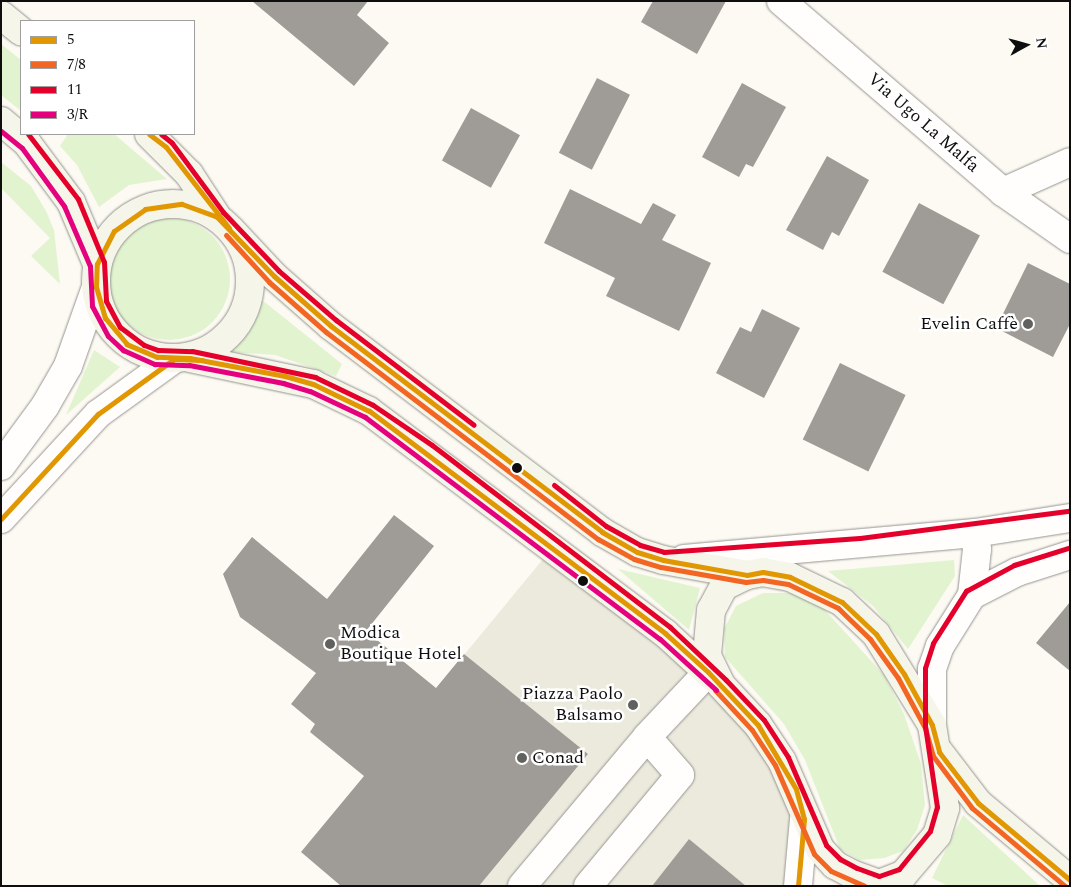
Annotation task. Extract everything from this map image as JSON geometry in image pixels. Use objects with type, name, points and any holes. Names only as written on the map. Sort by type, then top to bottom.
[{"type":"main road","points":[[1,16],[20,30]]},
{"type":"main road","points":[[1,121],[27,143],[71,202],[96,275],[99,303],[114,332],[141,352],[182,358],[313,384],[369,411],[665,633],[714,679],[758,725],[782,761],[796,789],[804,819],[820,849],[835,865],[872,884],[903,875],[937,835],[945,808],[939,752],[932,725],[876,634],[842,602],[811,584],[755,573],[663,560],[637,552],[602,532],[354,343],[280,281],[224,224],[182,204],[145,208],[114,231],[96,275]]},
{"type":"main road","points":[[150,135],[188,174],[224,224],[249,265],[247,306],[225,339],[182,358]]},
{"type":"main road","points":[[714,679],[707,656],[711,610],[724,586],[755,573]]},
{"type":"main road","points":[[939,752],[978,803],[1070,880]]},
{"type":"street","name":"Via Ugo La Malfa","points":[[781,1],[1003,192],[1070,239]]},
{"type":"street","points":[[1003,192],[1070,162]]},
{"type":"street","points":[[1,466],[45,406],[68,366],[96,275]]},
{"type":"street","points":[[1,519],[98,414],[182,358]]},
{"type":"street","points":[[663,560],[813,550],[975,533],[1070,518]]},
{"type":"street","points":[[932,725],[932,669],[940,646],[972,595],[978,549],[975,533]]},
{"type":"street","points":[[755,573],[813,550]]},
{"type":"street","points":[[972,595],[1017,572],[1070,555]]},
{"type":"street","points":[[522,886],[647,737],[714,679]]},
{"type":"street","points":[[588,886],[680,775],[647,737]]},
{"type":"street","points":[[798,886],[804,819]]},
{"type":"green space","points":[[1,44],[20,59],[20,110],[1,95]]},
{"type":"green space","points":[[67,135],[115,135],[167,179],[129,185],[99,207],[77,165],[60,146]]},
{"type":"green space","points":[[1,162],[31,186],[46,211],[54,230],[60,284],[31,256],[50,238],[1,188]]},
{"type":"green space","points":[[169,218],[192,222],[212,236],[226,256],[230,279],[226,302],[212,322],[192,336],[169,340],[146,336],[126,322],[112,302],[108,279],[112,256],[126,236],[146,222]]},
{"type":"green space","points":[[262,300],[342,364],[336,376],[275,355],[230,352],[249,332]]},
{"type":"green space","points":[[94,350],[120,367],[66,415]]},
{"type":"green space","points":[[954,560],[955,576],[908,649],[873,606],[828,571]]},
{"type":"green space","points":[[618,569],[700,588],[689,630]]},
{"type":"green space","points":[[763,593],[790,593],[824,609],[884,675],[904,714],[921,764],[925,805],[917,830],[903,851],[884,858],[860,860],[840,849],[805,760],[784,724],[725,657],[724,629],[736,606]]},
{"type":"green space","points":[[963,815],[1040,886],[948,886],[932,878]]},
{"type":"shaded area","name":"Piazza Paolo Balsamo","points":[[553,547],[665,633],[796,789],[798,886],[746,886],[689,839],[652,886],[479,886],[588,754],[464,655]]},
{"type":"building","points":[[252,1],[368,1],[357,15],[389,43],[354,86]]},
{"type":"building","points":[[653,1],[726,1],[697,54],[641,22]]},
{"type":"building","points":[[597,78],[630,95],[592,170],[559,153]]},
{"type":"building","points":[[742,83],[786,107],[753,167],[746,164],[739,177],[702,157]]},
{"type":"building","points":[[471,108],[520,135],[491,188],[442,160]]},
{"type":"building","points":[[827,156],[869,180],[839,236],[832,232],[823,250],[786,230]]},
{"type":"building","points":[[570,189],[641,224],[653,203],[676,215],[662,240],[711,263],[679,331],[606,296],[615,278],[544,243]]},
{"type":"building","points":[[919,203],[980,235],[943,304],[882,272]]},
{"type":"building","points":[[1028,263],[1070,284],[1070,324],[1053,357],[996,328]]},
{"type":"building","points":[[762,309],[800,328],[764,398],[716,373],[740,327],[751,332]]},
{"type":"building","points":[[840,363],[906,395],[868,471],[803,439]]},
{"type":"building","points":[[394,515],[434,546],[366,631],[436,688],[464,654],[588,754],[479,886],[341,886],[301,852],[364,776],[310,732],[315,724],[291,704],[316,673],[240,617],[223,574],[252,537],[327,599]]},
{"type":"building","points":[[1070,602],[1070,671],[1036,643]]},
{"type":"building","points":[[689,839],[746,886],[652,886]]},
{"type":"transit line","name":"3/R","points":[[1,131],[22,148],[64,206],[90,266],[92,306],[108,336],[123,350],[155,364],[189,365],[283,383],[310,391],[365,417],[660,639],[716,690]]},
{"type":"transit line","name":"11","points":[[29,135],[78,199],[104,262],[106,301],[120,327],[144,345],[158,350],[192,351],[315,377],[373,405],[432,445],[670,627],[726,680],[764,720],[788,757],[826,845],[840,859],[857,868],[879,876],[899,869],[930,831],[937,807],[925,726],[925,668],[933,643],[966,591],[1014,565],[1068,548]]},
{"type":"transit line","name":"5","points":[[150,135],[166,147],[229,228]]},
{"type":"transit line","name":"11","points":[[162,135],[172,143],[223,212],[279,271],[336,320],[474,425]]},
{"type":"transit line","name":"5","points":[[798,886],[804,819],[796,789],[758,725],[708,672],[665,633],[369,411],[313,384],[285,376],[190,358],[157,357],[127,344],[105,318],[96,287],[97,264],[114,231],[145,209],[182,204],[217,217],[274,276],[331,326],[602,532],[637,552],[663,560],[747,575],[763,572],[790,577],[842,602],[876,634],[904,674],[932,725],[939,752],[978,803],[1070,880]]},
{"type":"transit line","name":"7/8","points":[[226,235],[269,282],[326,332],[598,539],[634,559],[661,567],[746,582],[763,580],[788,584],[838,608],[870,639],[898,678],[925,728],[933,756],[972,808],[1065,886]]},
{"type":"transit line","name":"5","points":[[1,519],[98,414],[174,359],[202,360]]},
{"type":"transit line","name":"11","points":[[554,485],[606,526],[640,545],[664,552],[860,538],[1069,511]]},
{"type":"transit line","name":"7/8","points":[[715,690],[752,730],[775,765],[814,854],[831,871],[864,886]]},
{"type":"place","name":"Evelin Caffè","points":[[1028,324]]},
{"type":"place","name":"Modica Boutique Hotel","points":[[330,644]]},
{"type":"place","name":"Piazza Paolo Balsamo","points":[[633,705]]},
{"type":"place","name":"Conad","points":[[522,758]]}]
